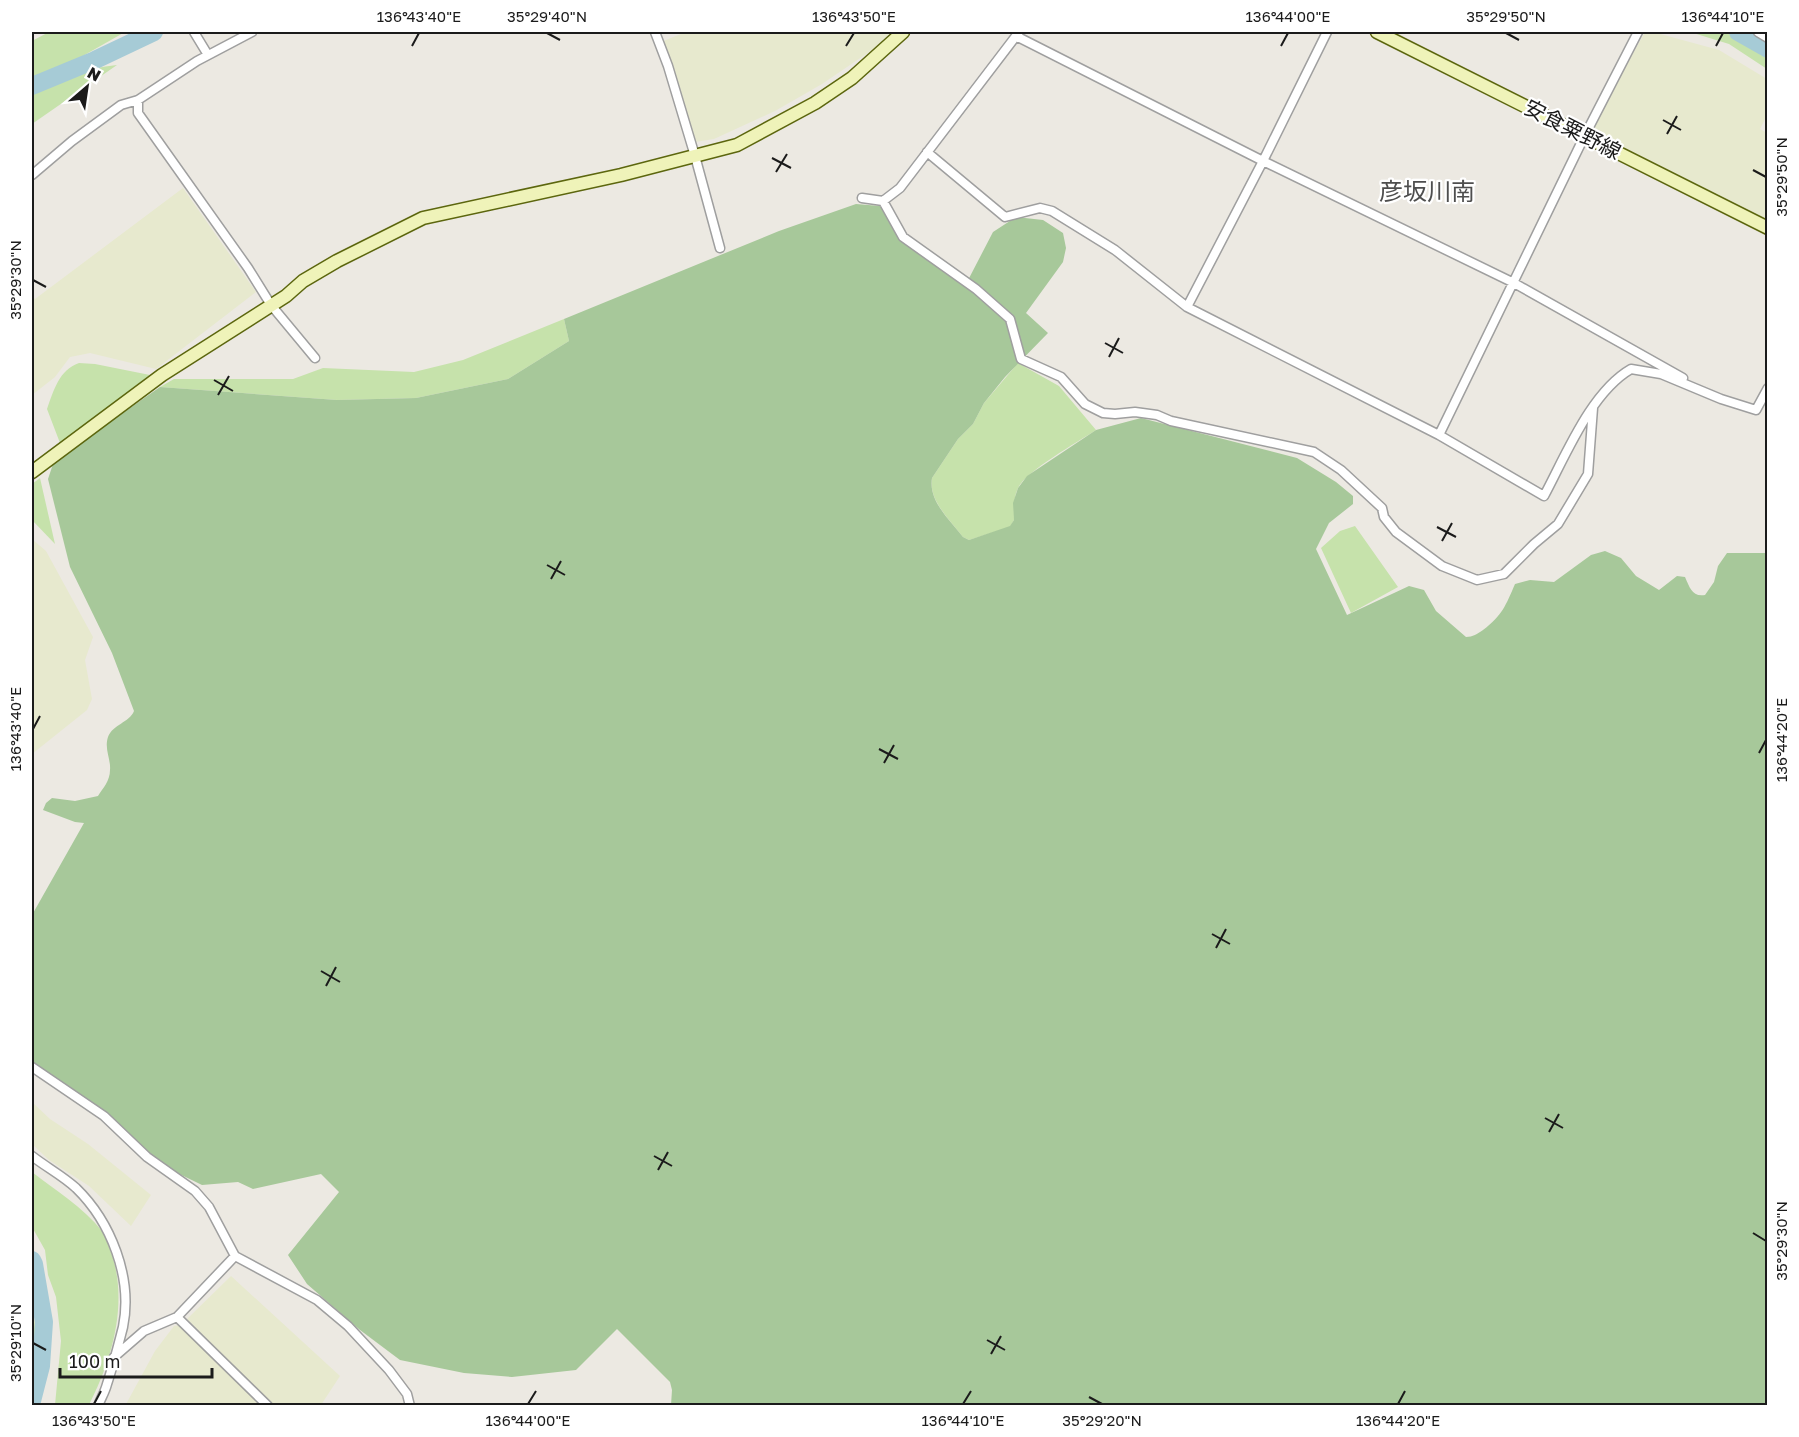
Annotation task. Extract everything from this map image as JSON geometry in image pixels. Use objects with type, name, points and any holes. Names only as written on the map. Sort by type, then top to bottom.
[{"type":"street","points":[[194,32],[208,55]]},
{"type":"street","points":[[32,175],[72,141],[121,105],[138,100],[208,55],[252,32]]},
{"type":"street","points":[[655,32],[668,66],[720,248]]},
{"type":"street","points":[[32,472],[162,375],[286,296],[303,281],[337,261],[423,218],[621,175],[737,145],[814,103],[852,78],[903,32]]},
{"type":"street","points":[[1187,306],[1327,32]]},
{"type":"street","name":"安食粟野線","points":[[1377,32],[1767,228]]},
{"type":"street","points":[[1439,435],[1585,135],[1638,32]]},
{"type":"street","points":[[1758,32],[1767,38]]},
{"type":"street","points":[[862,198],[883,201],[900,188],[1017,34],[1263,161],[1514,283],[1721,399]]},
{"type":"street","points":[[138,100],[138,113],[272,305],[315,358]]},
{"type":"street","points":[[927,152],[1005,217],[1040,208],[1052,211],[1114,250],[1187,306],[1439,435],[1544,496],[1594,405],[1618,376],[1631,369],[1661,374],[1721,399],[1756,410],[1767,388]]},
{"type":"street","points":[[883,201],[903,237],[976,289],[1010,319],[1021,359],[1061,377],[1085,404],[1102,413],[1135,411],[1157,415],[1171,421],[1314,452],[1341,470],[1382,508],[1384,516],[1396,532],[1442,566],[1477,580],[1504,574],[1534,543],[1558,524],[1588,474],[1594,405]]},
{"type":"street","points":[[32,1067],[104,1116],[147,1157],[195,1191],[209,1207],[236,1256],[318,1300],[348,1326],[389,1370],[407,1394],[410,1406]]},
{"type":"street","points":[[32,1156],[75,1187],[98,1213],[110,1235],[121,1265],[125,1297],[123,1325],[107,1386],[98,1406]]},
{"type":"street","points":[[114,1357],[144,1331],[177,1317],[236,1256]]},
{"type":"street","points":[[177,1317],[268,1406]]},
{"type":"green space","points":[[49,32],[125,32],[32,81],[32,41]]},
{"type":"green space","points":[[686,32],[891,32],[875,48],[822,84],[775,111],[714,139],[695,142],[661,42]]},
{"type":"green space","points":[[1645,32],[1653,32],[1719,50],[1767,79],[1767,115],[1760,129],[1767,133],[1767,221],[1590,130]]},
{"type":"green space","points":[[1690,32],[1730,32],[1767,54],[1767,69],[1729,44]]},
{"type":"green space","points":[[117,65],[32,124],[32,94],[72,74]]},
{"type":"green space","points":[[183,188],[256,292],[156,369],[90,353],[70,357],[55,377],[32,395],[32,296],[35,299]]},
{"type":"green space","points":[[856,204],[880,206],[924,252],[965,286],[993,232],[1016,217],[1043,220],[1063,233],[1066,248],[1063,262],[1026,313],[1048,333],[1005,377],[984,403],[973,424],[958,439],[932,478],[933,495],[937,502],[946,517],[963,537],[969,540],[1010,526],[1014,520],[1013,503],[1018,488],[1027,476],[1096,430],[1141,418],[1297,458],[1336,482],[1353,496],[1353,504],[1329,523],[1316,549],[1347,615],[1409,586],[1424,590],[1436,611],[1468,637],[1479,633],[1495,620],[1506,604],[1515,584],[1530,580],[1554,582],[1591,555],[1605,551],[1621,558],[1636,576],[1659,590],[1677,576],[1685,577],[1692,591],[1697,595],[1705,595],[1714,582],[1718,566],[1727,553],[1767,553],[1767,1405],[671,1405],[670,1382],[617,1329],[576,1370],[512,1377],[464,1373],[400,1360],[360,1330],[307,1284],[288,1255],[339,1192],[321,1174],[253,1189],[238,1182],[202,1185],[167,1168],[32,1066],[32,915],[84,823],[43,810],[52,798],[75,801],[98,796],[110,774],[108,737],[113,729],[129,718],[134,711],[112,653],[70,567],[48,479],[54,461],[160,387],[337,400],[416,398],[508,379],[569,341],[564,319],[779,231]]},
{"type":"green space","points":[[564,319],[569,341],[508,379],[416,398],[337,400],[160,387],[174,379],[293,379],[323,368],[414,372],[463,360]]},
{"type":"green space","points":[[79,363],[150,375],[60,443],[47,409],[62,376],[72,366]]},
{"type":"green space","points":[[1018,363],[1059,386],[1096,430],[1041,465],[1023,481],[1016,492],[1014,520],[1010,527],[969,540],[963,537],[946,517],[937,502],[933,494],[932,478],[958,439],[973,424],[984,403]]},
{"type":"green space","points":[[40,478],[55,544],[32,520],[32,484]]},
{"type":"green space","points":[[1355,526],[1398,587],[1351,613],[1321,548],[1340,531]]},
{"type":"green space","points":[[32,539],[46,551],[93,637],[85,660],[92,699],[87,710],[32,754]]},
{"type":"green space","points":[[32,1102],[50,1119],[88,1144],[151,1195],[131,1226],[89,1186],[49,1160],[32,1144]]},
{"type":"green space","points":[[32,1172],[78,1207],[102,1231],[115,1267],[118,1287],[116,1328],[105,1368],[89,1405],[55,1405],[61,1341],[56,1297],[48,1275],[45,1250],[32,1227]]},
{"type":"green space","points":[[231,1276],[340,1376],[321,1405],[273,1405],[187,1319]]},
{"type":"green space","points":[[32,1293],[37,1352],[32,1392]]},
{"type":"green space","points":[[180,1325],[262,1406],[125,1406],[155,1351],[174,1326]]},
{"type":"waterway","points":[[32,86],[154,32]]},
{"type":"waterway","points":[[1738,32],[1768,49]]},
{"type":"waterway","points":[[32,1260],[44,1322],[41,1366],[32,1401]]},
{"type":"district","name":"彦坂川南","points":[[1427,190]]}]
